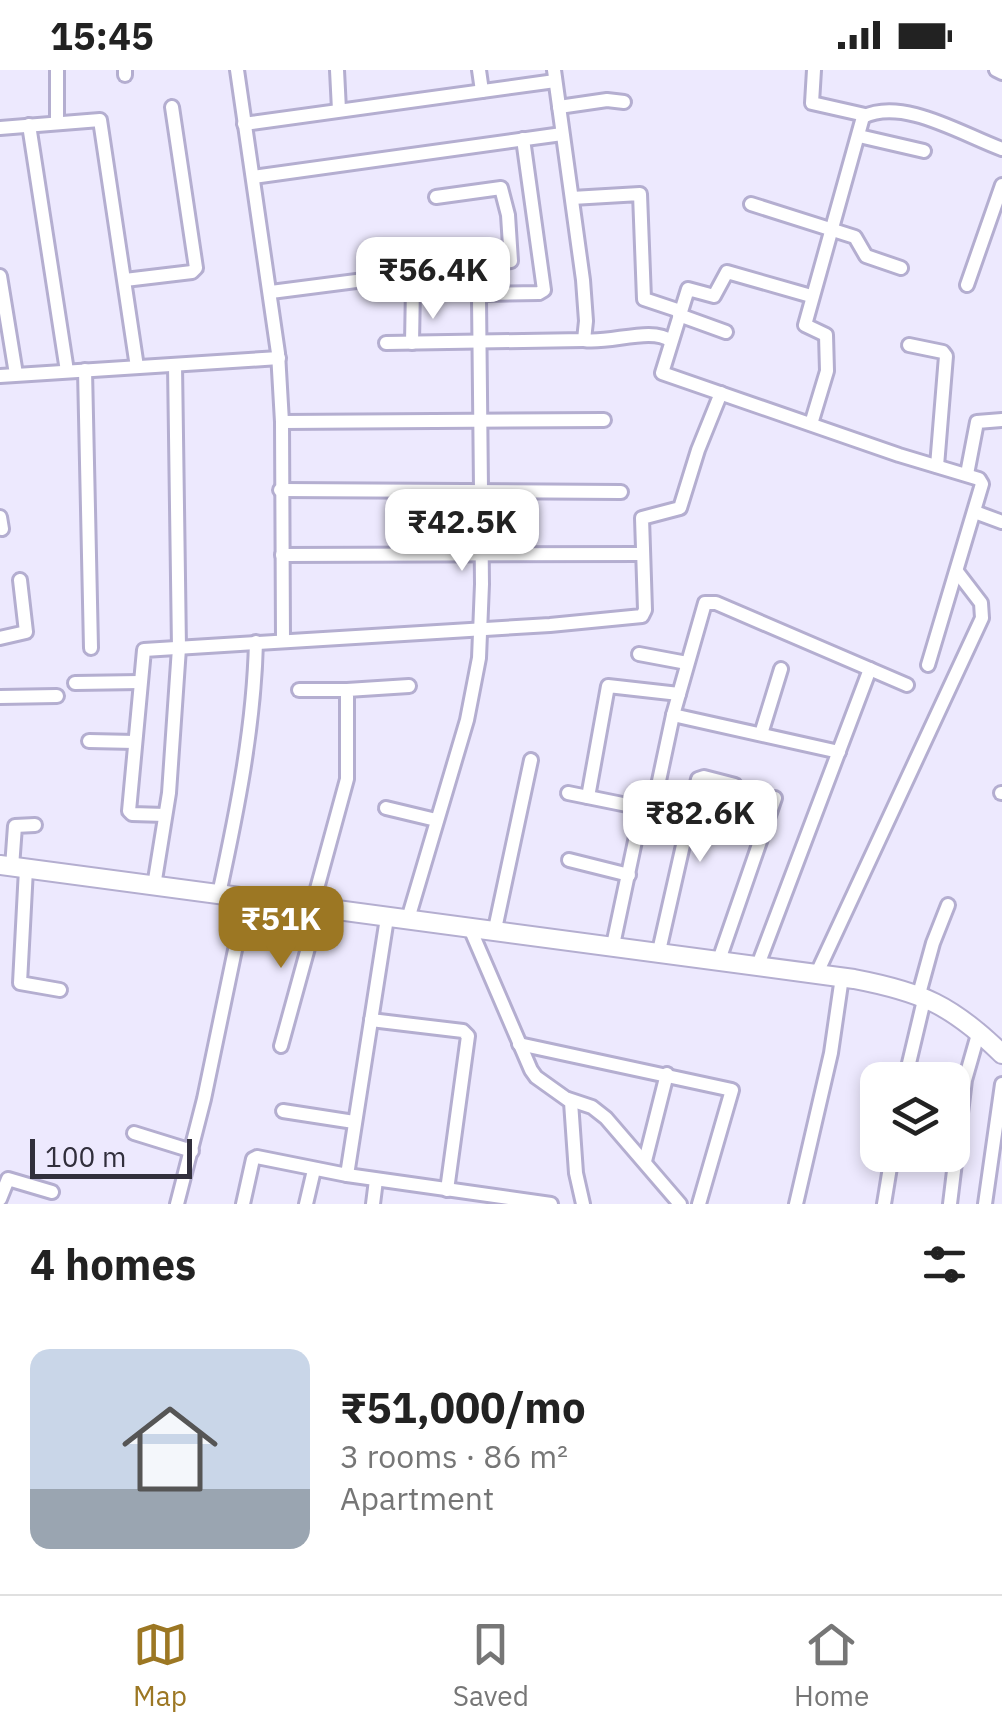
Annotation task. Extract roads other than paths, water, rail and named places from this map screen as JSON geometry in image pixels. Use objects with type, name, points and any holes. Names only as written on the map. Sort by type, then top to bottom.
[{"type":"street","points":[[57,70],[57,122]]},
{"type":"street","points":[[237,70],[272,292],[278,358],[283,640]]},
{"type":"street","points":[[337,70],[339,110]]},
{"type":"street","points":[[480,70],[482,91]]},
{"type":"street","points":[[814,70],[812,103],[865,115],[896,110],[917,114],[1002,149]]},
{"type":"street","points":[[244,124],[482,91],[555,76],[586,307],[584,340]]},
{"type":"street","points":[[558,107],[607,100],[624,102]]},
{"type":"street","points":[[126,280],[192,272],[196,268],[172,107]]},
{"type":"street","points":[[811,424],[827,367],[826,336],[805,327],[865,115]]},
{"type":"street","points":[[0,128],[100,120],[137,366]]},
{"type":"street","points":[[29,125],[67,371]]},
{"type":"street","points":[[253,177],[562,134]]},
{"type":"street","points":[[859,136],[924,151]]},
{"type":"street","points":[[410,913],[472,698],[480,628],[480,296],[544,290],[523,139]]},
{"type":"street","points":[[966,285],[1002,185]]},
{"type":"street","points":[[272,292],[512,260],[501,188],[436,197]]},
{"type":"street","points":[[572,198],[640,194],[644,300],[726,332]]},
{"type":"street","points":[[752,204],[858,238],[866,256],[901,268]]},
{"type":"street","points":[[812,296],[727,272],[714,296],[688,290],[662,373],[980,478],[976,512],[928,666]]},
{"type":"street","points":[[0,276],[16,374]]},
{"type":"street","points":[[392,288],[413,286],[412,343]]},
{"type":"street","points":[[386,343],[610,342],[634,334],[664,336],[670,341]]},
{"type":"street","points":[[909,345],[946,356],[937,466]]},
{"type":"street","points":[[0,376],[278,358]]},
{"type":"street","points":[[155,880],[166,815],[179,648],[174,365]]},
{"type":"street","points":[[86,370],[91,648]]},
{"type":"street","points":[[166,815],[129,812],[143,650],[642,616],[642,518],[680,508],[721,394]]},
{"type":"street","points":[[282,422],[604,420]]},
{"type":"street","points":[[967,474],[977,422],[1002,420]]},
{"type":"street","points":[[280,490],[621,492]]},
{"type":"street","points":[[976,512],[1002,522]]},
{"type":"street","points":[[282,555],[641,554]]},
{"type":"street","points":[[819,969],[982,618],[981,603],[958,573]]},
{"type":"street","points":[[0,638],[26,632],[20,580]]},
{"type":"street","points":[[568,792],[652,810],[687,663],[708,602],[907,685]]},
{"type":"street","points":[[221,886],[254,695],[256,642]]},
{"type":"street","points":[[639,654],[687,663]]},
{"type":"street","points":[[761,734],[781,669]]},
{"type":"street","points":[[759,960],[870,669]]},
{"type":"street","points":[[75,684],[140,682]]},
{"type":"street","points":[[299,690],[409,686]]},
{"type":"street","points":[[588,796],[608,686],[679,694]]},
{"type":"street","points":[[281,1046],[348,778],[346,690]]},
{"type":"street","points":[[0,697],[57,696]]},
{"type":"street","points":[[674,715],[839,752]]},
{"type":"street","points":[[88,741],[134,742]]},
{"type":"street","points":[[496,923],[531,760]]},
{"type":"street","points":[[660,945],[698,779],[704,776],[735,785]]},
{"type":"street","points":[[721,956],[776,798]]},
{"type":"street","points":[[386,808],[436,820]]},
{"type":"street","points":[[614,940],[642,808]]},
{"type":"street","points":[[35,824],[15,826],[13,863],[20,982],[60,990]]},
{"type":"street","points":[[569,860],[629,875]]},
{"type":"street","points":[[13,863],[221,886],[246,897],[315,902],[387,918],[410,913],[469,926],[496,923],[819,969],[842,977],[922,990],[1002,1054]]},
{"type":"street","points":[[177,1204],[246,897]]},
{"type":"street","points":[[908,1062],[922,990],[948,904]]},
{"type":"street","points":[[347,1176],[387,918]]},
{"type":"street","points":[[469,926],[536,1077],[568,1099],[598,1111],[680,1204]]},
{"type":"street","points":[[796,1204],[831,1053],[842,977]]},
{"type":"street","points":[[371,1020],[463,1031],[468,1036],[447,1190]]},
{"type":"street","points":[[950,1204],[966,1080],[979,1032]]},
{"type":"street","points":[[519,1044],[667,1074],[733,1092],[698,1204]]},
{"type":"street","points":[[645,1160],[667,1074]]},
{"type":"street","points":[[985,1204],[1002,1084]]},
{"type":"street","points":[[568,1099],[583,1204]]},
{"type":"street","points":[[283,1111],[354,1122]]},
{"type":"street","points":[[134,1133],[192,1150]]},
{"type":"street","points":[[243,1204],[254,1158],[347,1176],[552,1204]]},
{"type":"street","points":[[306,1204],[314,1170]]},
{"type":"street","points":[[884,1204],[889,1172]]},
{"type":"street","points":[[0,1199],[8,1179],[52,1192]]},
{"type":"street","points":[[373,1204],[376,1180]]},
{"type":"street","points":[[424,1204],[425,1187]]}]
